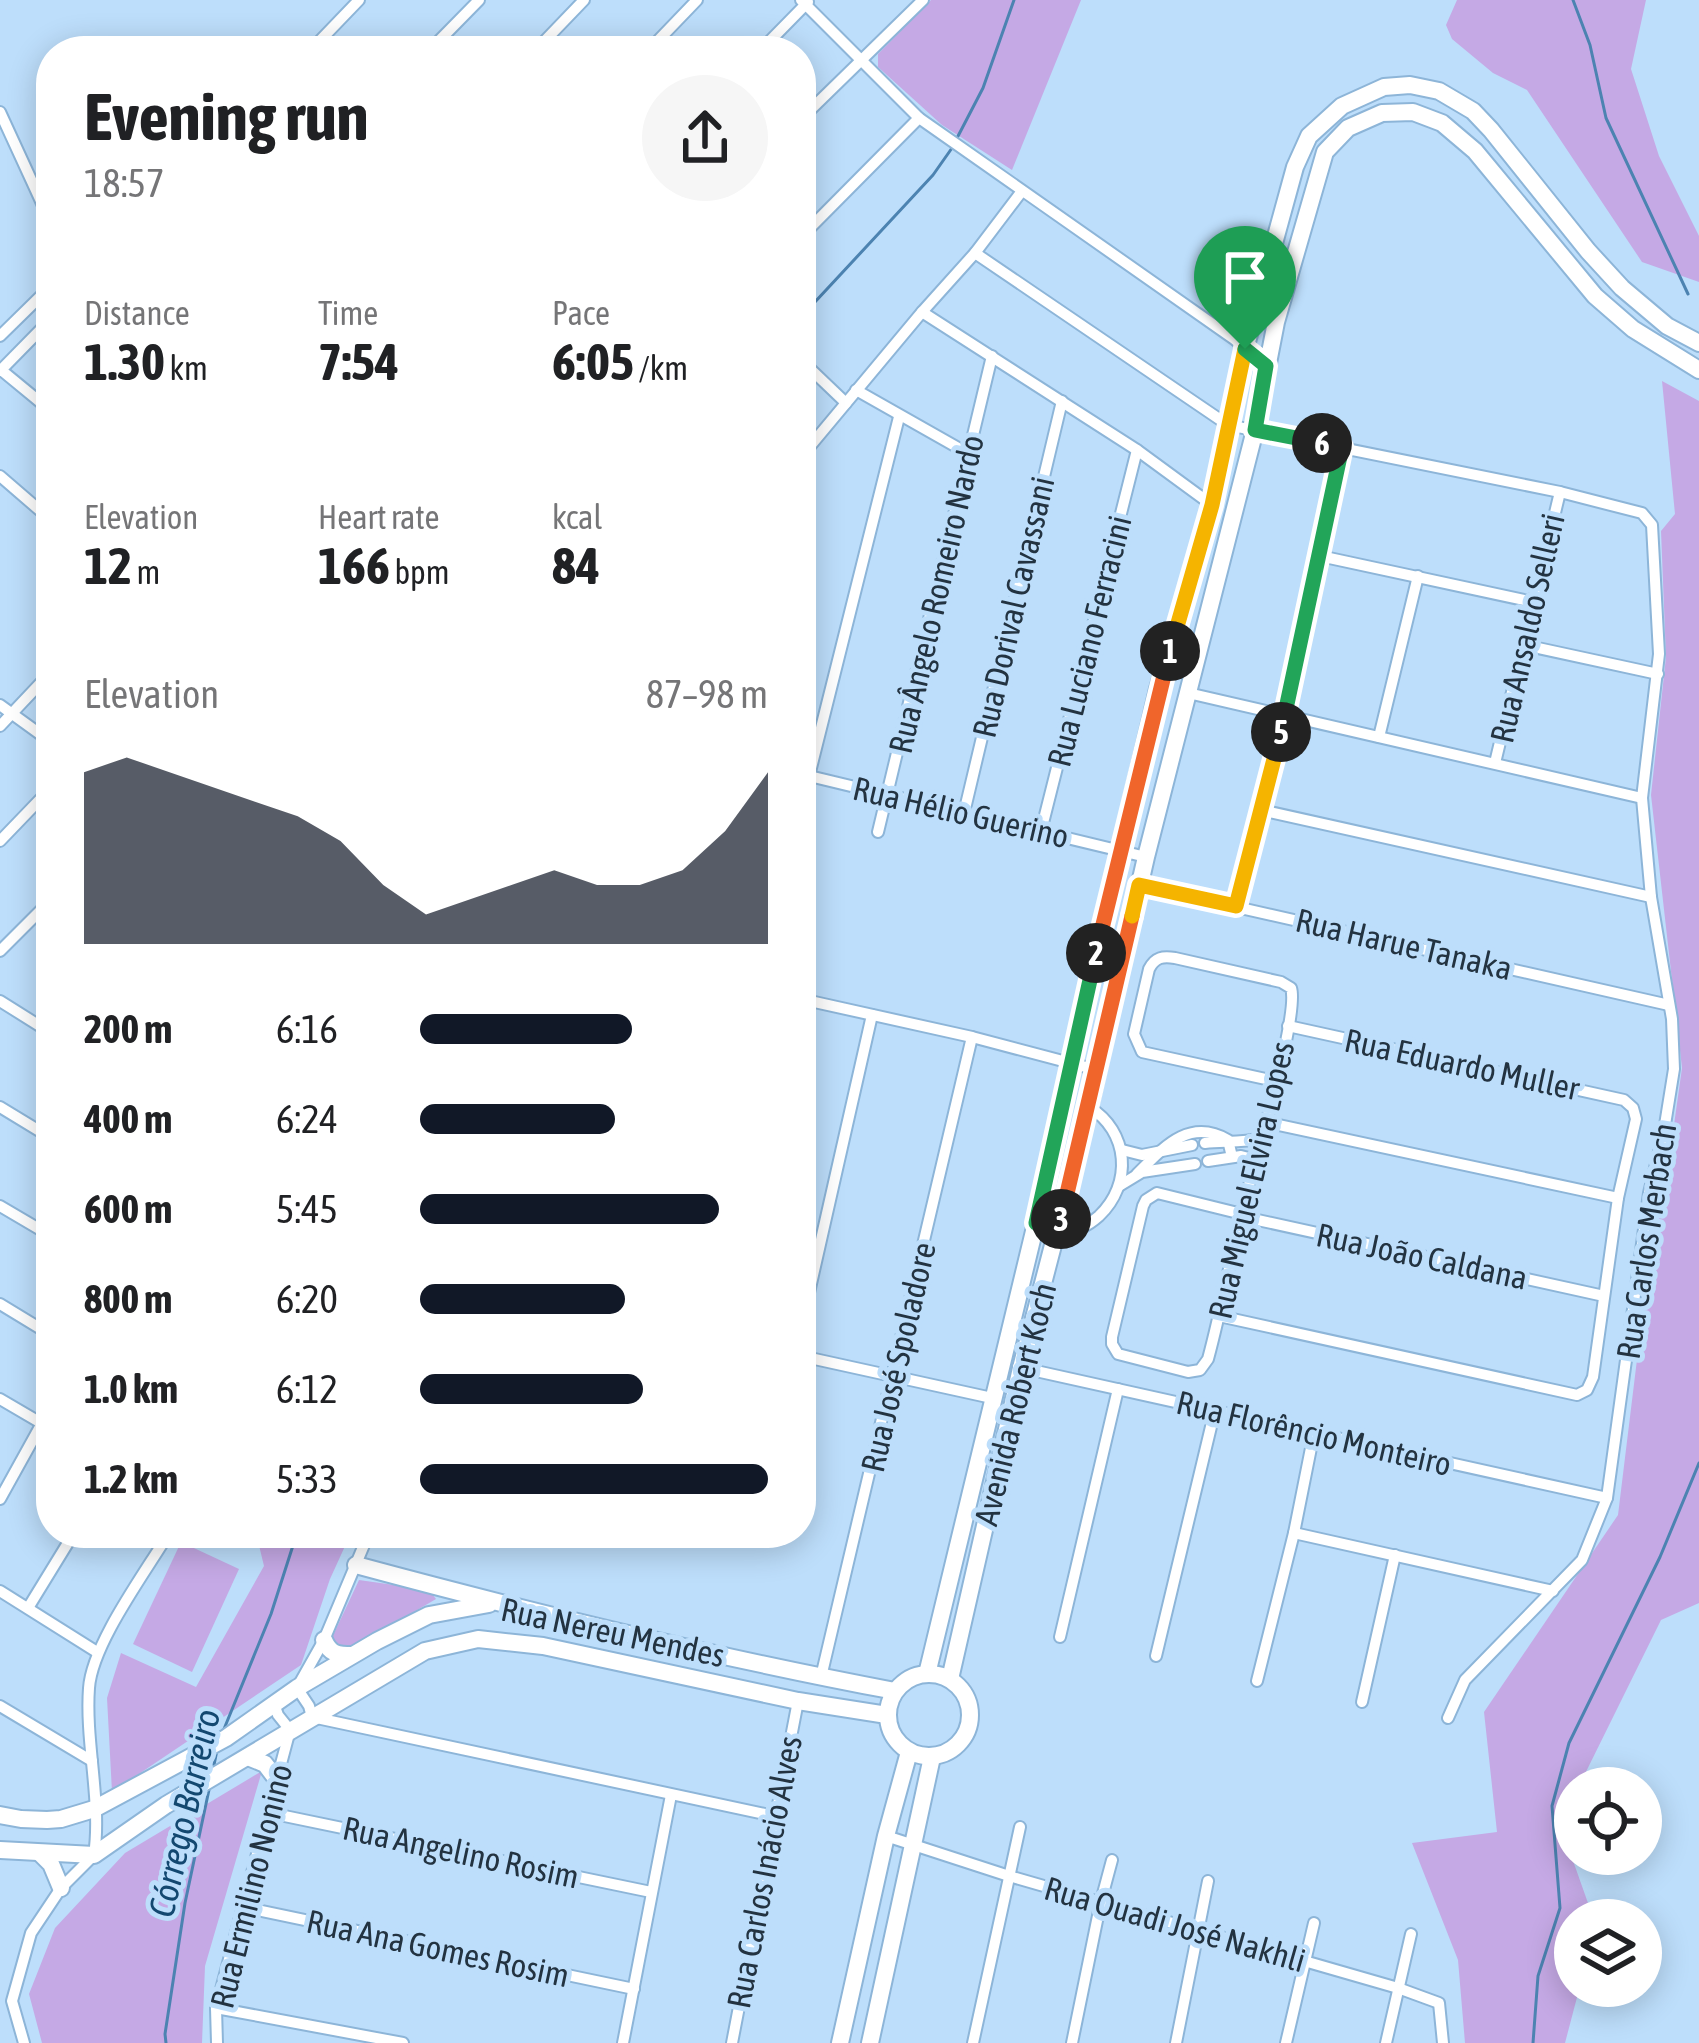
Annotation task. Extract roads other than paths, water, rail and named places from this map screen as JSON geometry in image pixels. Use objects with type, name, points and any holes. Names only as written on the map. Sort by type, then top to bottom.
[{"type":"main road","name":"Avenida Robert Koch","points":[[927,1674],[1158,689],[1212,505],[1245,349],[1294,167],[1309,136],[1327,117],[1384,87],[1410,85],[1439,91],[1473,111],[1622,288],[1667,326],[1699,344]]},
{"type":"main road","name":"Avenida Robert Koch","points":[[950,1679],[1021,1368],[1255,430],[1266,366],[1325,152],[1348,128],[1382,113],[1413,112],[1442,123],[1475,151],[1595,296],[1633,329],[1699,370]]},
{"type":"main road","points":[[356,1565],[495,1603]]},
{"type":"main road","name":"Rua Nereu Mendes","points":[[0,1814],[47,1820],[94,1809],[226,1738],[297,1688],[428,1616],[495,1603],[895,1691]]},
{"type":"main road","points":[[324,1640],[337,1655],[353,1655]]},
{"type":"main road","name":"Rua Nereu Mendes","points":[[94,1855],[166,1805],[425,1651],[478,1640],[543,1646],[798,1701],[887,1715]]},
{"type":"main road","points":[[736,1688],[725,1678],[729,1664],[761,1664]]},
{"type":"main road","points":[[927,1674],[950,1679],[967,1699],[969,1725],[956,1747],[945,1754],[932,1757],[908,1752],[893,1736],[887,1715],[895,1691],[904,1682],[927,1674]]},
{"type":"main road","points":[[840,2043],[908,1752]]},
{"type":"main road","points":[[248,1757],[271,1768],[278,1781]]},
{"type":"main road","points":[[870,2043],[932,1757]]},
{"type":"main road","points":[[0,1850],[94,1855]]},
{"type":"main road","points":[[40,1853],[52,1864],[61,1888]]},
{"type":"street","points":[[324,36],[359,0]]},
{"type":"street","points":[[443,36],[478,0]]},
{"type":"street","points":[[549,36],[584,0]]},
{"type":"street","points":[[662,36],[697,0]]},
{"type":"street","points":[[816,104],[923,0]]},
{"type":"street","points":[[774,36],[806,2],[919,118],[1266,366]]},
{"type":"street","points":[[0,112],[36,190]]},
{"type":"street","points":[[816,222],[919,118]]},
{"type":"street","points":[[816,439],[1022,191]]},
{"type":"street","points":[[975,253],[1228,425],[1560,492]]},
{"type":"street","points":[[0,336],[36,301]]},
{"type":"street","points":[[922,312],[1138,450],[1212,505]]},
{"type":"street","points":[[36,334],[0,370],[36,399]]},
{"type":"street","name":"Rua Ângelo Romeiro Nardo","points":[[878,832],[992,356]]},
{"type":"street","points":[[816,374],[846,403]]},
{"type":"street","points":[[856,391],[969,454]]},
{"type":"street","name":"Rua Dorival Cavassani","points":[[964,813],[1062,401]]},
{"type":"street","points":[[816,734],[899,416]]},
{"type":"street","points":[[1236,906],[1285,717],[1342,447]]},
{"type":"street","name":"Rua Luciano Ferracini","points":[[1041,831],[1138,450]]},
{"type":"street","points":[[3,484],[36,509]]},
{"type":"street","name":"Rua Ansaldo Selleri","points":[[1495,763],[1560,492]]},
{"type":"street","name":"Rua Carlos Merbach","points":[[1448,1718],[1465,1680],[1582,1560],[1607,1498],[1649,1193],[1673,1077],[1674,1043],[1651,897],[1642,798],[1658,674],[1652,525],[1642,513],[1560,492]]},
{"type":"street","points":[[1319,556],[1533,602]]},
{"type":"street","points":[[1379,736],[1418,576]]},
{"type":"street","points":[[1524,645],[1658,674]]},
{"type":"street","points":[[0,726],[36,688]]},
{"type":"street","points":[[1187,693],[1642,798]]},
{"type":"street","points":[[0,705],[36,731]]},
{"type":"street","name":"Rua Hélio Guerino","points":[[816,778],[1146,857]]},
{"type":"street","points":[[0,841],[36,804]]},
{"type":"street","points":[[1261,810],[1651,897]]},
{"type":"street","name":"Rua Harue Tanaka","points":[[1139,885],[1669,1005]]},
{"type":"street","points":[[0,951],[36,915]]},
{"type":"street","name":"Rua Miguel Elvira Lopes","points":[[1200,1370],[1208,1359],[1220,1316],[1241,1214],[1262,1138],[1265,1122],[1275,1082],[1294,1000],[1291,988],[1281,982],[1157,958],[1149,969],[1134,1034],[1138,1048],[1147,1054],[1275,1082]]},
{"type":"street","points":[[0,1001],[36,1024]]},
{"type":"street","points":[[816,1002],[972,1036],[1097,1070]]},
{"type":"street","points":[[816,1262],[872,1015]]},
{"type":"street","name":"Rua Eduardo Muller","points":[[1288,1027],[1624,1100],[1636,1119],[1618,1198]]},
{"type":"street","name":"Rua José Spoladore","points":[[821,1677],[972,1036]]},
{"type":"street","points":[[0,1107],[36,1129]]},
{"type":"street","points":[[1036,1223],[1077,1230],[1105,1211],[1120,1186],[1122,1150],[1102,1117],[1089,1107]]},
{"type":"street","points":[[1220,1316],[1576,1395],[1590,1387],[1593,1377],[1618,1198],[1265,1122]]},
{"type":"street","points":[[1120,1186],[1179,1138],[1210,1131],[1228,1140]]},
{"type":"street","points":[[1205,1143],[1262,1138]]},
{"type":"street","points":[[1228,1140],[1232,1157]]},
{"type":"street","points":[[1122,1150],[1137,1155],[1192,1145]]},
{"type":"street","points":[[1208,1161],[1245,1156],[1256,1160]]},
{"type":"street","points":[[1137,1174],[1195,1163]]},
{"type":"street","name":"Rua João Caldana","points":[[1200,1370],[1188,1372],[1123,1357],[1114,1349],[1112,1337],[1143,1206],[1151,1195],[1162,1193],[1604,1296]]},
{"type":"street","points":[[0,1206],[36,1227]]},
{"type":"street","points":[[0,1304],[36,1326]]},
{"type":"street","points":[[816,1359],[992,1398]]},
{"type":"street","name":"Rua Florêncio Monteiro","points":[[1001,1363],[1607,1498]]},
{"type":"street","points":[[1060,1636],[1118,1389]]},
{"type":"street","points":[[0,1399],[36,1420]]},
{"type":"street","points":[[1156,1656],[1215,1410]]},
{"type":"street","points":[[1,1494],[36,1432]]},
{"type":"street","points":[[1257,1681],[1314,1433]]},
{"type":"street","points":[[1294,1533],[1553,1591]]},
{"type":"street","points":[[28,1608],[65,1548]]},
{"type":"street","points":[[24,2043],[6,1998],[32,1933],[61,1888],[94,1855],[88,1686],[97,1652],[160,1548]]},
{"type":"street","points":[[363,1548],[324,1640],[297,1688],[312,1717],[774,1816]]},
{"type":"street","points":[[1362,1702],[1395,1556]]},
{"type":"street","points":[[0,1591],[97,1652]]},
{"type":"street","points":[[346,1696],[346,1712],[368,1730]]},
{"type":"street","name":"Rua Carlos Inácio Alves","points":[[732,2043],[798,1701]]},
{"type":"street","points":[[274,1704],[290,1730]]},
{"type":"street","points":[[0,1706],[92,1761]]},
{"type":"street","name":"Rua Ermilino Nonino","points":[[217,2043],[216,2008],[290,1730]]},
{"type":"street","points":[[623,2043],[671,1795]]},
{"type":"street","name":"Rua Angelino Rosim","points":[[270,1813],[651,1892]]},
{"type":"street","points":[[973,2043],[1020,1828]]},
{"type":"street","name":"Rua Ouadi José Nakhli","points":[[886,1836],[1439,2003],[1444,2043]]},
{"type":"street","points":[[1072,2043],[1112,1860]]},
{"type":"street","points":[[1176,2043],[1208,1881]]},
{"type":"street","name":"Rua Ana Gomes Rosim","points":[[243,1907],[634,1989]]},
{"type":"street","points":[[1286,2043],[1314,1923]]},
{"type":"street","points":[[1386,2043],[1411,1934]]},
{"type":"street","points":[[216,2008],[403,2043]]},
{"type":"waterway","name":"Córrego Barreiro","points":[[956,140],[983,88],[1014,0]]},
{"type":"waterway","points":[[1573,0],[1590,45],[1606,118],[1688,294]]},
{"type":"waterway","name":"Córrego Barreiro","points":[[816,301],[933,175],[952,148]]},
{"type":"waterway","points":[[1533,2043],[1538,1976],[1560,1908],[1552,1806],[1569,1743],[1660,1557],[1699,1463]]},
{"type":"waterway","name":"Córrego Barreiro","points":[[224,1729],[292,1548]]},
{"type":"waterway","name":"Córrego Barreiro","points":[[213,1770],[217,1750]]},
{"type":"waterway","name":"Córrego Barreiro","points":[[166,2043],[185,1903],[210,1785]]}]
